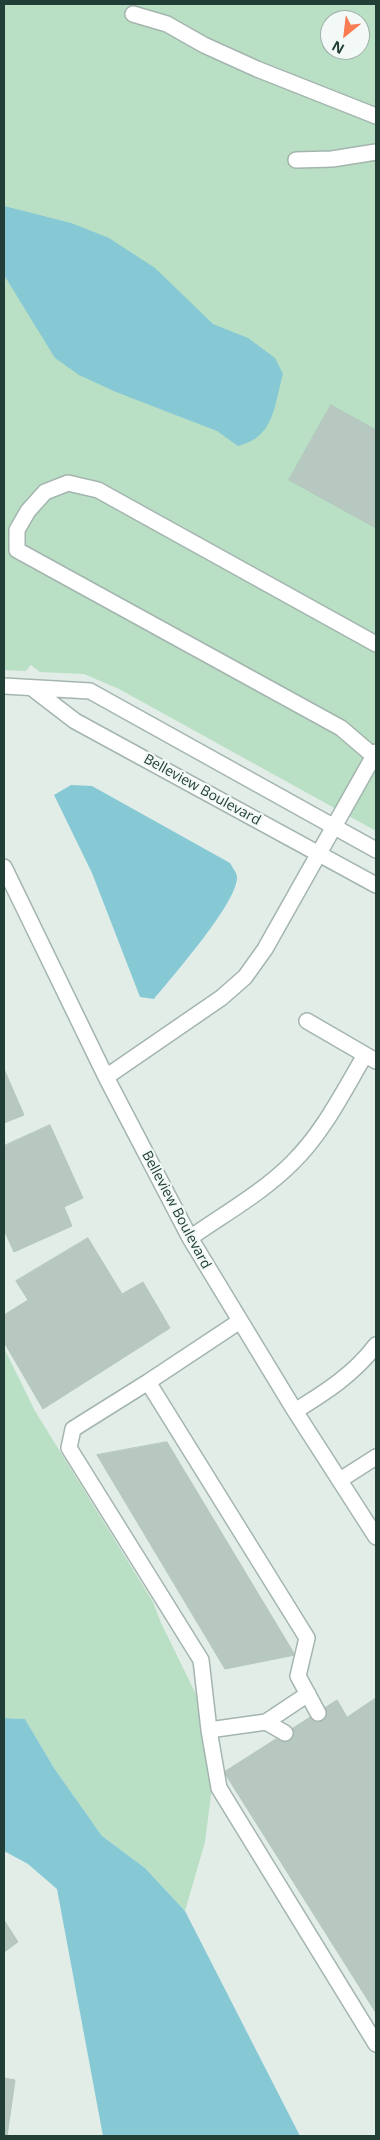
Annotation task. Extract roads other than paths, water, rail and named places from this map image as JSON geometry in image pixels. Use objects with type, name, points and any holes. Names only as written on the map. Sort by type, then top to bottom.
[{"type":"street","points":[[133,14],[167,24],[204,45],[257,69],[376,116]]},
{"type":"street","points":[[296,160],[332,159],[376,152]]},
{"type":"street","points":[[106,1077],[221,998],[245,978],[265,949],[376,755],[341,728],[17,550],[17,530],[28,511],[45,492],[68,484],[98,490],[376,644]]},
{"type":"street","points":[[4,686],[90,691],[376,850]]},
{"type":"street","name":"Belleview Boulevard","points":[[32,688],[76,720],[376,886]]},
{"type":"street","name":"Belleview Boulevard","points":[[4,867],[106,1077],[190,1238],[295,1411],[376,1537]]},
{"type":"street","points":[[190,1238],[264,1187],[292,1163],[318,1134],[371,1058],[307,1021]]},
{"type":"street","points":[[240,1321],[73,1429],[69,1448],[201,1660],[209,1730],[219,1788],[376,2044]]},
{"type":"street","points":[[295,1411],[334,1387],[365,1360],[376,1345]]},
{"type":"street","points":[[148,1382],[308,1638],[298,1676],[318,1713]]},
{"type":"street","points":[[340,1480],[376,1458]]},
{"type":"street","points":[[209,1730],[266,1722],[308,1694]]},
{"type":"street","points":[[266,1722],[285,1733]]},
{"type":"water","points":[[4,206],[71,223],[109,238],[155,268],[213,324],[248,338],[275,358],[283,374],[275,408],[266,427],[250,442],[238,446],[217,431],[116,392],[79,375],[55,358],[4,275]]},
{"type":"water","points":[[71,785],[92,786],[230,863],[236,874],[234,889],[216,921],[154,999],[140,997],[92,873],[54,795]]},
{"type":"water","points":[[4,1718],[25,1719],[54,1768],[102,1836],[145,1868],[185,1911],[300,2136],[103,2136],[57,1889],[28,1864],[4,1851]]}]
